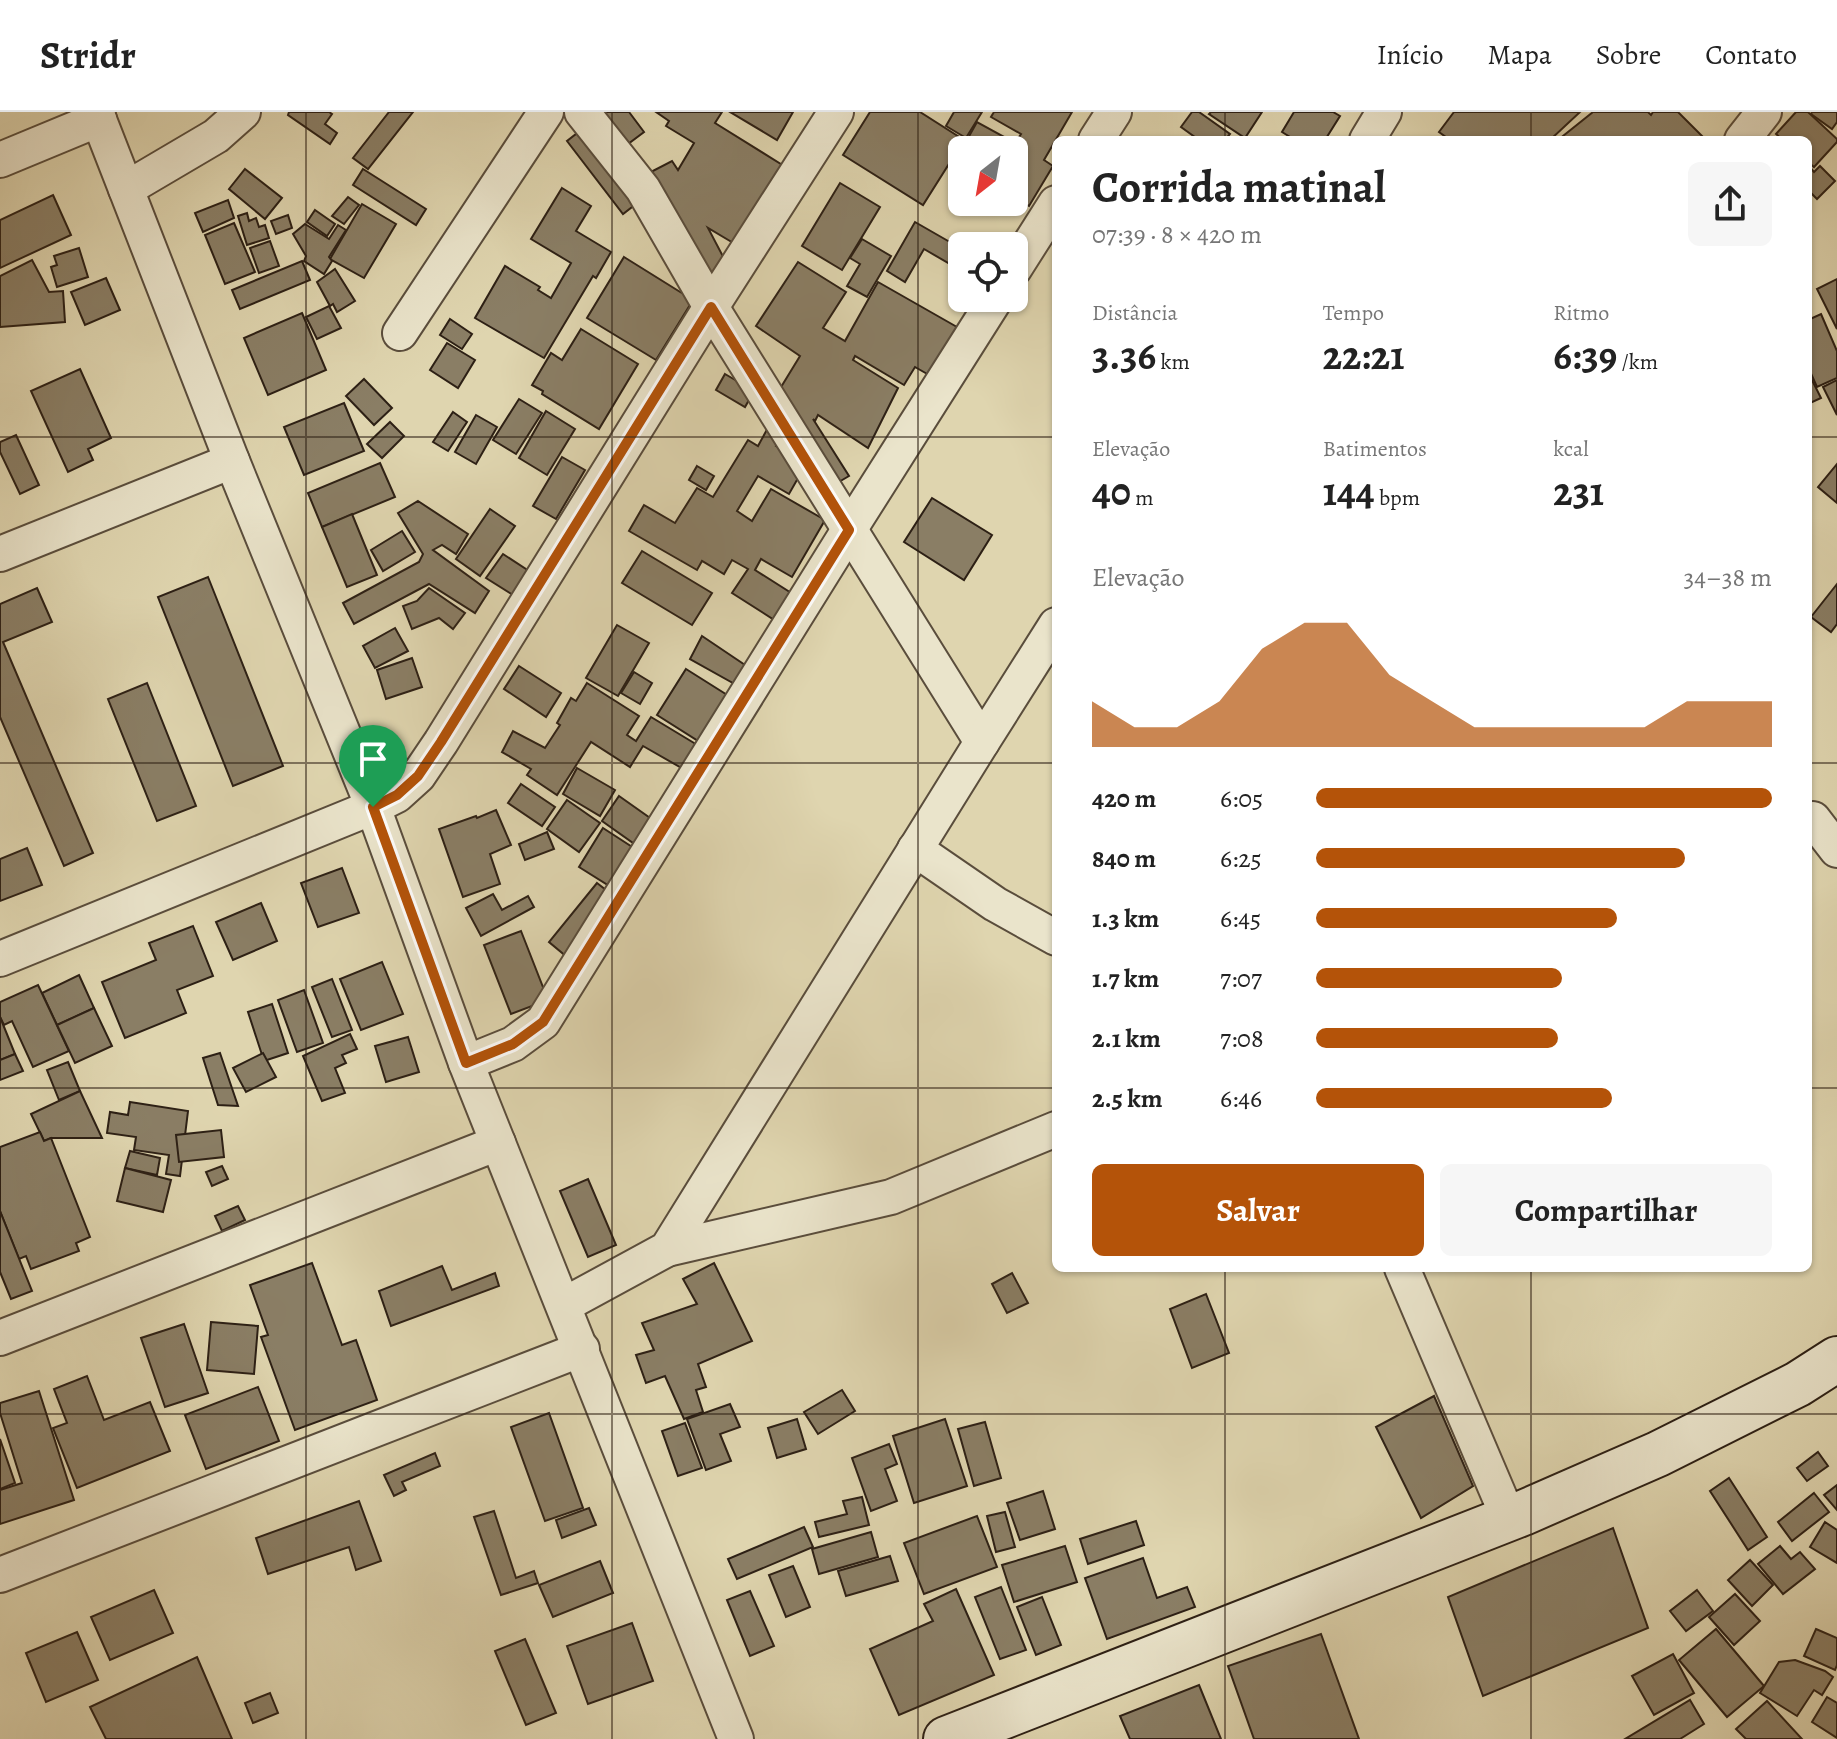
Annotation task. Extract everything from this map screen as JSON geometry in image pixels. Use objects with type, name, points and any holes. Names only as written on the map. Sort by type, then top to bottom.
[{"type":"main road","points":[[946,1739],[1509,1519],[1817,1384],[1837,1359]]},
{"type":"street","points":[[126,189],[216,136],[243,112]]},
{"type":"street","points":[[400,333],[546,112]]},
{"type":"street","points":[[582,112],[643,189],[711,307],[982,742]]},
{"type":"street","points":[[0,959],[373,807],[397,795],[418,776],[836,112]]},
{"type":"street","points":[[1099,136],[1114,112]]},
{"type":"street","points":[[1369,136],[1384,112]]},
{"type":"street","points":[[1745,136],[1764,112]]},
{"type":"street","points":[[0,160],[98,116],[232,461],[373,807],[466,1063],[736,1739]]},
{"type":"street","points":[[1028,247],[1052,209]]},
{"type":"street","points":[[466,1063],[513,1044],[543,1022],[987,312]]},
{"type":"street","points":[[0,554],[232,461]]},
{"type":"street","points":[[667,1249],[1052,631]]},
{"type":"street","points":[[1819,816],[1837,850]]},
{"type":"street","points":[[915,849],[995,904],[1052,936]]},
{"type":"street","points":[[564,1305],[667,1249],[891,1197],[1052,1131]]},
{"type":"street","points":[[0,1338],[498,1143]]},
{"type":"street","points":[[1404,1272],[1509,1519]]},
{"type":"street","points":[[0,1575],[582,1349]]},
{"type":"building","points":[[289,112],[329,112],[332,114],[325,124],[337,133],[330,144],[288,115]]},
{"type":"building","points":[[389,112],[413,112],[368,169],[353,158]]},
{"type":"building","points":[[603,112],[629,112],[644,132],[624,147]]},
{"type":"building","points":[[656,112],[722,112],[715,123],[784,166],[735,244],[708,228],[728,266],[703,279],[647,174],[672,161],[678,170],[694,143],[666,126],[669,121]]},
{"type":"building","points":[[730,112],[793,112],[777,140]]},
{"type":"building","points":[[870,112],[920,112],[958,136],[948,136],[948,165],[923,205],[843,155]]},
{"type":"building","points":[[954,112],[982,112],[967,136],[946,126]]},
{"type":"building","points":[[994,112],[1072,112],[1058,136],[1052,136],[1052,146],[1044,160],[1052,168],[1029,206],[1028,136],[1020,136],[1021,134],[991,117]]},
{"type":"building","points":[[1192,112],[1199,112],[1230,134],[1193,136],[1181,127]]},
{"type":"building","points":[[1211,112],[1262,112],[1246,136],[1209,114]]},
{"type":"building","points":[[1294,112],[1333,112],[1340,116],[1328,136],[1288,136],[1282,132]]},
{"type":"building","points":[[1454,112],[1580,112],[1554,136],[1444,136],[1439,132]]},
{"type":"building","points":[[1593,112],[1648,112],[1651,115],[1653,112],[1678,112],[1702,136],[1563,136]]},
{"type":"building","points":[[1796,112],[1808,112],[1837,142],[1814,167],[1812,136],[1776,134]]},
{"type":"building","points":[[1812,112],[1837,112],[1837,122],[1832,129]]},
{"type":"building","points":[[977,122],[1002,136],[969,136]]},
{"type":"building","points":[[585,127],[641,200],[623,214],[567,141]]},
{"type":"building","points":[[1820,166],[1835,181],[1817,199],[1812,194],[1812,170],[1814,172]]},
{"type":"building","points":[[245,169],[282,198],[265,219],[229,189]]},
{"type":"building","points":[[363,169],[426,209],[416,225],[353,185]]},
{"type":"building","points":[[840,183],[880,207],[842,270],[802,246]]},
{"type":"building","points":[[562,188],[591,206],[576,231],[611,252],[544,358],[475,318],[505,266],[540,287],[538,290],[551,298],[571,263],[531,239]]},
{"type":"building","points":[[53,195],[71,235],[0,268],[0,220]]},
{"type":"building","points":[[348,197],[359,205],[344,224],[332,216]]},
{"type":"building","points":[[228,200],[234,218],[203,232],[195,213]]},
{"type":"building","points":[[362,204],[396,224],[364,278],[330,259]]},
{"type":"building","points":[[315,210],[335,224],[327,236],[307,222]]},
{"type":"building","points":[[247,213],[249,221],[256,218],[259,227],[265,225],[269,238],[247,245],[238,216]]},
{"type":"building","points":[[288,215],[292,228],[276,234],[271,221]]},
{"type":"building","points":[[915,222],[948,241],[948,263],[924,249],[905,282],[887,271]]},
{"type":"building","points":[[234,223],[255,272],[225,284],[205,235]]},
{"type":"building","points":[[305,224],[329,239],[338,225],[346,230],[329,257],[332,261],[324,274],[304,261],[306,256],[293,234]]},
{"type":"building","points":[[862,239],[891,256],[867,297],[847,286],[860,264],[850,258]]},
{"type":"building","points":[[270,241],[279,266],[259,273],[250,248]]},
{"type":"building","points":[[79,248],[88,277],[57,287],[51,267],[57,265],[54,256]]},
{"type":"building","points":[[624,257],[693,300],[656,360],[587,318]]},
{"type":"building","points":[[32,260],[49,292],[63,291],[65,322],[0,327],[0,276]]},
{"type":"building","points":[[302,261],[310,280],[240,309],[232,290]]},
{"type":"building","points":[[798,262],[846,292],[823,328],[845,341],[878,282],[957,327],[929,375],[915,367],[904,385],[855,356],[853,360],[898,388],[868,448],[818,415],[815,421],[813,419],[849,476],[832,486],[778,392],[800,356],[756,326]]},
{"type":"building","points":[[335,269],[355,301],[337,312],[333,304],[330,306],[317,282]]},
{"type":"building","points":[[106,278],[120,310],[85,325],[71,292]]},
{"type":"building","points":[[1837,279],[1837,329],[1817,289]]},
{"type":"building","points":[[329,306],[341,328],[317,339],[306,317]]},
{"type":"building","points":[[302,313],[326,370],[268,395],[244,338]]},
{"type":"building","points":[[1821,314],[1837,351],[1837,378],[1817,387],[1812,376],[1812,318]]},
{"type":"building","points":[[450,319],[472,334],[462,349],[440,335]]},
{"type":"building","points":[[581,329],[638,364],[599,429],[532,385],[551,353],[562,360]]},
{"type":"building","points":[[447,343],[475,360],[458,388],[430,370]]},
{"type":"building","points":[[80,369],[111,438],[88,449],[93,460],[68,472],[31,391]]},
{"type":"building","points":[[725,374],[754,391],[745,407],[716,390]]},
{"type":"building","points":[[364,379],[392,408],[374,425],[346,396]]},
{"type":"building","points":[[1812,380],[1821,398],[1812,402]]},
{"type":"building","points":[[1837,380],[1837,415],[1823,387]]},
{"type":"building","points":[[519,399],[542,413],[516,454],[493,440]]},
{"type":"building","points":[[344,403],[364,451],[304,475],[284,427]]},
{"type":"building","points":[[546,411],[575,429],[547,475],[519,458]]},
{"type":"building","points":[[453,412],[467,422],[448,451],[433,442]]},
{"type":"building","points":[[476,415],[497,427],[476,464],[455,452]]},
{"type":"building","points":[[390,422],[404,436],[382,458],[367,444]]},
{"type":"building","points":[[770,424],[784,432],[776,446],[806,464],[789,494],[758,476],[737,511],[752,521],[771,489],[825,520],[792,577],[761,559],[755,570],[796,596],[779,623],[732,593],[748,569],[732,560],[724,574],[702,561],[697,570],[629,531],[644,505],[675,523],[697,488],[713,497],[748,440],[758,446]]},
{"type":"building","points":[[16,435],[39,485],[20,494],[0,452],[0,442]]},
{"type":"building","points":[[562,457],[585,470],[556,519],[533,506]]},
{"type":"building","points":[[380,463],[395,497],[322,527],[308,493]]},
{"type":"building","points":[[1837,464],[1837,503],[1818,487]]},
{"type":"building","points":[[697,466],[714,476],[706,490],[689,480]]},
{"type":"building","points":[[932,498],[992,535],[964,580],[904,542]]},
{"type":"building","points":[[418,501],[468,534],[456,554],[442,545],[433,550],[489,591],[475,613],[429,584],[354,624],[343,603],[419,562],[423,554],[398,513]]},
{"type":"building","points":[[490,509],[515,526],[480,576],[456,559]]},
{"type":"building","points":[[352,514],[377,575],[347,587],[322,527]]},
{"type":"building","points":[[402,531],[415,552],[383,571],[371,550]]},
{"type":"building","points":[[642,551],[712,593],[692,625],[622,583]]},
{"type":"building","points":[[503,554],[529,571],[513,595],[486,578]]},
{"type":"building","points":[[208,577],[283,766],[233,786],[158,597]]},
{"type":"building","points":[[1837,584],[1837,624],[1831,632],[1812,616]]},
{"type":"building","points":[[37,588],[52,622],[3,642],[93,853],[64,866],[0,717],[0,604]]},
{"type":"building","points":[[429,588],[465,613],[453,629],[439,618],[412,629],[403,606],[417,601]]},
{"type":"building","points":[[617,625],[649,643],[618,696],[586,678]]},
{"type":"building","points":[[395,628],[408,651],[375,668],[363,646]]},
{"type":"building","points":[[702,636],[751,669],[740,687],[690,659]]},
{"type":"building","points":[[412,658],[422,687],[386,699],[377,670]]},
{"type":"building","points":[[519,666],[561,693],[546,717],[504,689]]},
{"type":"building","points":[[686,669],[732,698],[703,744],[657,715]]},
{"type":"building","points":[[634,672],[652,683],[640,704],[621,693]]},
{"type":"building","points":[[147,683],[196,806],[157,821],[108,699]]},
{"type":"building","points":[[587,683],[639,716],[627,735],[636,741],[651,717],[699,746],[685,770],[643,746],[630,767],[591,742],[557,795],[527,775],[531,769],[502,752],[513,731],[545,748],[560,725],[557,723],[571,698],[576,701]]},
{"type":"building","points":[[577,768],[615,790],[600,816],[563,794]]},
{"type":"building","points":[[521,784],[555,807],[542,826],[508,803]]},
{"type":"building","points":[[619,796],[660,825],[643,850],[602,821]]},
{"type":"building","points":[[567,800],[600,823],[579,852],[547,829]]},
{"type":"building","points":[[496,810],[511,845],[490,854],[500,884],[463,897],[439,829]]},
{"type":"building","points":[[603,828],[643,854],[619,892],[579,867]]},
{"type":"building","points":[[547,832],[554,849],[525,860],[519,844]]},
{"type":"building","points":[[27,848],[42,885],[0,901],[0,859]]},
{"type":"building","points":[[342,868],[359,913],[318,927],[301,883]]},
{"type":"building","points":[[597,883],[615,897],[567,957],[549,942]]},
{"type":"building","points":[[493,894],[502,910],[528,896],[534,907],[481,936],[466,908]]},
{"type":"building","points":[[261,903],[277,941],[233,960],[216,922]]},
{"type":"building","points":[[193,926],[213,976],[177,990],[186,1013],[125,1038],[102,982],[156,960],[149,943]]},
{"type":"building","points":[[521,931],[548,1000],[511,1014],[484,945]]},
{"type":"building","points":[[382,962],[403,1014],[361,1030],[340,979]]},
{"type":"building","points":[[79,975],[94,1008],[57,1025],[42,993]]},
{"type":"building","points":[[332,979],[352,1030],[332,1037],[312,987]]},
{"type":"building","points":[[38,985],[69,1051],[33,1067],[12,1021],[4,1025],[0,1017],[0,1002]]},
{"type":"building","points":[[304,990],[323,1043],[297,1052],[278,1000]]},
{"type":"building","points":[[272,1004],[288,1053],[264,1061],[248,1012]]},
{"type":"building","points":[[94,1008],[112,1046],[75,1063],[57,1025]]},
{"type":"building","points":[[0,1017],[15,1054],[0,1060]]},
{"type":"building","points":[[350,1034],[357,1049],[342,1055],[346,1063],[335,1068],[345,1093],[322,1101],[303,1056]]},
{"type":"building","points":[[408,1037],[419,1072],[386,1082],[375,1046]]},
{"type":"building","points":[[220,1053],[238,1106],[218,1105],[203,1058]]},
{"type":"building","points":[[263,1053],[276,1077],[246,1092],[233,1068]]},
{"type":"building","points":[[15,1054],[23,1071],[0,1080],[0,1060]]},
{"type":"building","points":[[68,1062],[80,1091],[59,1100],[47,1070]]},
{"type":"building","points":[[80,1091],[102,1138],[51,1138],[44,1141],[31,1114]]},
{"type":"building","points":[[130,1102],[188,1111],[180,1176],[166,1174],[169,1155],[134,1150],[136,1137],[107,1133],[110,1112],[128,1115]]},
{"type":"building","points":[[221,1130],[224,1157],[179,1162],[176,1135]]},
{"type":"building","points":[[40,1132],[44,1141],[51,1138],[90,1237],[76,1243],[79,1251],[31,1269],[26,1256],[19,1259],[0,1211],[0,1147]]},
{"type":"building","points":[[130,1151],[160,1158],[157,1175],[125,1168]]},
{"type":"building","points":[[222,1166],[228,1179],[212,1186],[206,1172]]},
{"type":"building","points":[[125,1168],[171,1180],[163,1212],[117,1201]]},
{"type":"building","points":[[588,1179],[616,1245],[588,1257],[560,1191]]},
{"type":"building","points":[[238,1206],[245,1220],[222,1231],[215,1216]]},
{"type":"building","points":[[0,1211],[32,1291],[11,1299],[0,1272]]},
{"type":"building","points":[[312,1263],[342,1345],[356,1340],[377,1400],[295,1430],[261,1337],[268,1335],[250,1285]]},
{"type":"building","points":[[714,1263],[752,1341],[698,1364],[706,1387],[696,1390],[703,1412],[684,1419],[665,1376],[646,1383],[636,1355],[654,1350],[642,1323],[697,1304],[683,1279]]},
{"type":"building","points":[[442,1266],[452,1290],[495,1273],[499,1286],[391,1326],[379,1291]]},
{"type":"building","points":[[1012,1273],[1028,1303],[1007,1313],[992,1284]]},
{"type":"building","points":[[1206,1294],[1229,1353],[1192,1368],[1170,1309]]},
{"type":"building","points":[[211,1322],[258,1326],[254,1374],[207,1370]]},
{"type":"building","points":[[184,1324],[208,1393],[165,1407],[141,1338]]},
{"type":"building","points":[[87,1376],[104,1420],[150,1402],[170,1451],[77,1488],[53,1428],[67,1423],[54,1389]]},
{"type":"building","points":[[258,1387],[279,1441],[206,1469],[185,1415]]},
{"type":"building","points":[[842,1390],[855,1411],[818,1434],[804,1412]]},
{"type":"building","points":[[39,1391],[74,1500],[0,1524],[0,1490],[22,1483],[0,1413],[0,1403]]},
{"type":"building","points":[[1434,1396],[1473,1486],[1421,1518],[1376,1427]]},
{"type":"building","points":[[730,1404],[740,1427],[720,1434],[731,1461],[706,1470],[687,1419]]},
{"type":"building","points":[[549,1413],[583,1508],[545,1521],[511,1427]]},
{"type":"building","points":[[797,1419],[806,1449],[777,1458],[768,1428]]},
{"type":"building","points":[[945,1419],[967,1486],[914,1503],[893,1436]]},
{"type":"building","points":[[985,1422],[1001,1478],[974,1486],[958,1429]]},
{"type":"building","points":[[685,1423],[702,1468],[678,1476],[662,1431]]},
{"type":"building","points":[[0,1439],[15,1483],[0,1489]]},
{"type":"building","points":[[889,1444],[897,1464],[885,1469],[897,1501],[871,1511],[852,1458]]},
{"type":"building","points":[[1818,1452],[1828,1466],[1807,1481],[1797,1468]]},
{"type":"building","points":[[435,1453],[440,1466],[402,1482],[406,1490],[394,1496],[384,1475]]},
{"type":"building","points":[[1729,1478],[1767,1537],[1748,1550],[1710,1491]]},
{"type":"building","points":[[1837,1485],[1837,1510],[1824,1495]]},
{"type":"building","points":[[1043,1491],[1055,1529],[1020,1540],[1007,1503]]},
{"type":"building","points":[[1814,1493],[1829,1512],[1792,1541],[1778,1522]]},
{"type":"building","points":[[862,1497],[869,1525],[819,1537],[815,1522],[847,1514],[843,1501]]},
{"type":"building","points":[[359,1501],[381,1561],[356,1570],[349,1547],[268,1574],[256,1538]]},
{"type":"building","points":[[589,1508],[596,1525],[562,1538],[556,1520]]},
{"type":"building","points":[[494,1511],[516,1578],[534,1571],[538,1583],[501,1595],[474,1517]]},
{"type":"building","points":[[1005,1512],[1015,1547],[996,1552],[987,1516]]},
{"type":"building","points":[[977,1516],[997,1567],[924,1594],[904,1543]]},
{"type":"building","points":[[1136,1521],[1144,1545],[1088,1564],[1080,1539]]},
{"type":"building","points":[[1825,1522],[1837,1530],[1837,1563],[1810,1547]]},
{"type":"building","points":[[804,1527],[813,1547],[737,1579],[728,1559]]},
{"type":"building","points":[[1613,1528],[1648,1628],[1483,1696],[1448,1597]]},
{"type":"building","points":[[871,1532],[878,1557],[819,1574],[812,1549]]},
{"type":"building","points":[[1065,1546],[1077,1582],[1014,1602],[1002,1565]]},
{"type":"building","points":[[1780,1546],[1791,1559],[1800,1552],[1815,1569],[1783,1594],[1758,1564]]},
{"type":"building","points":[[890,1556],[898,1581],[846,1596],[838,1571]]},
{"type":"building","points":[[1143,1558],[1157,1598],[1187,1587],[1195,1607],[1107,1639],[1085,1578]]},
{"type":"building","points":[[1750,1560],[1773,1585],[1752,1606],[1728,1580]]},
{"type":"building","points":[[600,1561],[613,1593],[553,1617],[539,1585]]},
{"type":"building","points":[[793,1566],[810,1607],[786,1617],[769,1575]]},
{"type":"building","points":[[1001,1587],[1026,1650],[1000,1659],[975,1597]]},
{"type":"building","points":[[956,1589],[994,1675],[899,1715],[870,1649],[933,1621],[924,1604]]},
{"type":"building","points":[[154,1590],[173,1633],[110,1660],[91,1617]]},
{"type":"building","points":[[1697,1590],[1713,1611],[1686,1631],[1670,1611]]},
{"type":"building","points":[[750,1591],[774,1646],[750,1656],[727,1600]]},
{"type":"building","points":[[1735,1594],[1760,1621],[1734,1645],[1709,1617]]},
{"type":"building","points":[[1042,1597],[1061,1645],[1036,1655],[1017,1607]]},
{"type":"building","points":[[632,1623],[653,1681],[588,1704],[567,1646]]},
{"type":"building","points":[[1716,1629],[1764,1686],[1727,1717],[1679,1660]]},
{"type":"building","points":[[1816,1629],[1837,1638],[1835,1670],[1804,1656]]},
{"type":"building","points":[[77,1632],[98,1680],[46,1702],[26,1653]]},
{"type":"building","points":[[1321,1634],[1359,1739],[1254,1739],[1228,1666]]},
{"type":"building","points":[[525,1639],[556,1713],[526,1725],[495,1651]]},
{"type":"building","points":[[1673,1654],[1694,1693],[1654,1715],[1632,1676]]},
{"type":"building","points":[[197,1657],[232,1739],[106,1739],[90,1707]]},
{"type":"building","points":[[1795,1660],[1833,1677],[1822,1695],[1814,1690],[1797,1716],[1760,1693],[1779,1662]]},
{"type":"building","points":[[1199,1685],[1221,1739],[1130,1739],[1120,1716]]},
{"type":"building","points":[[270,1693],[278,1713],[253,1723],[245,1703]]},
{"type":"building","points":[[1827,1697],[1837,1703],[1837,1738],[1812,1722]]},
{"type":"building","points":[[1690,1700],[1704,1724],[1680,1739],[1625,1739]]},
{"type":"building","points":[[1767,1701],[1802,1739],[1746,1739],[1736,1729]]},
{"type":"route","points":[[711,307],[849,530],[543,1022],[513,1044],[466,1063],[373,807],[397,795],[418,776],[441,742],[711,307]]}]
